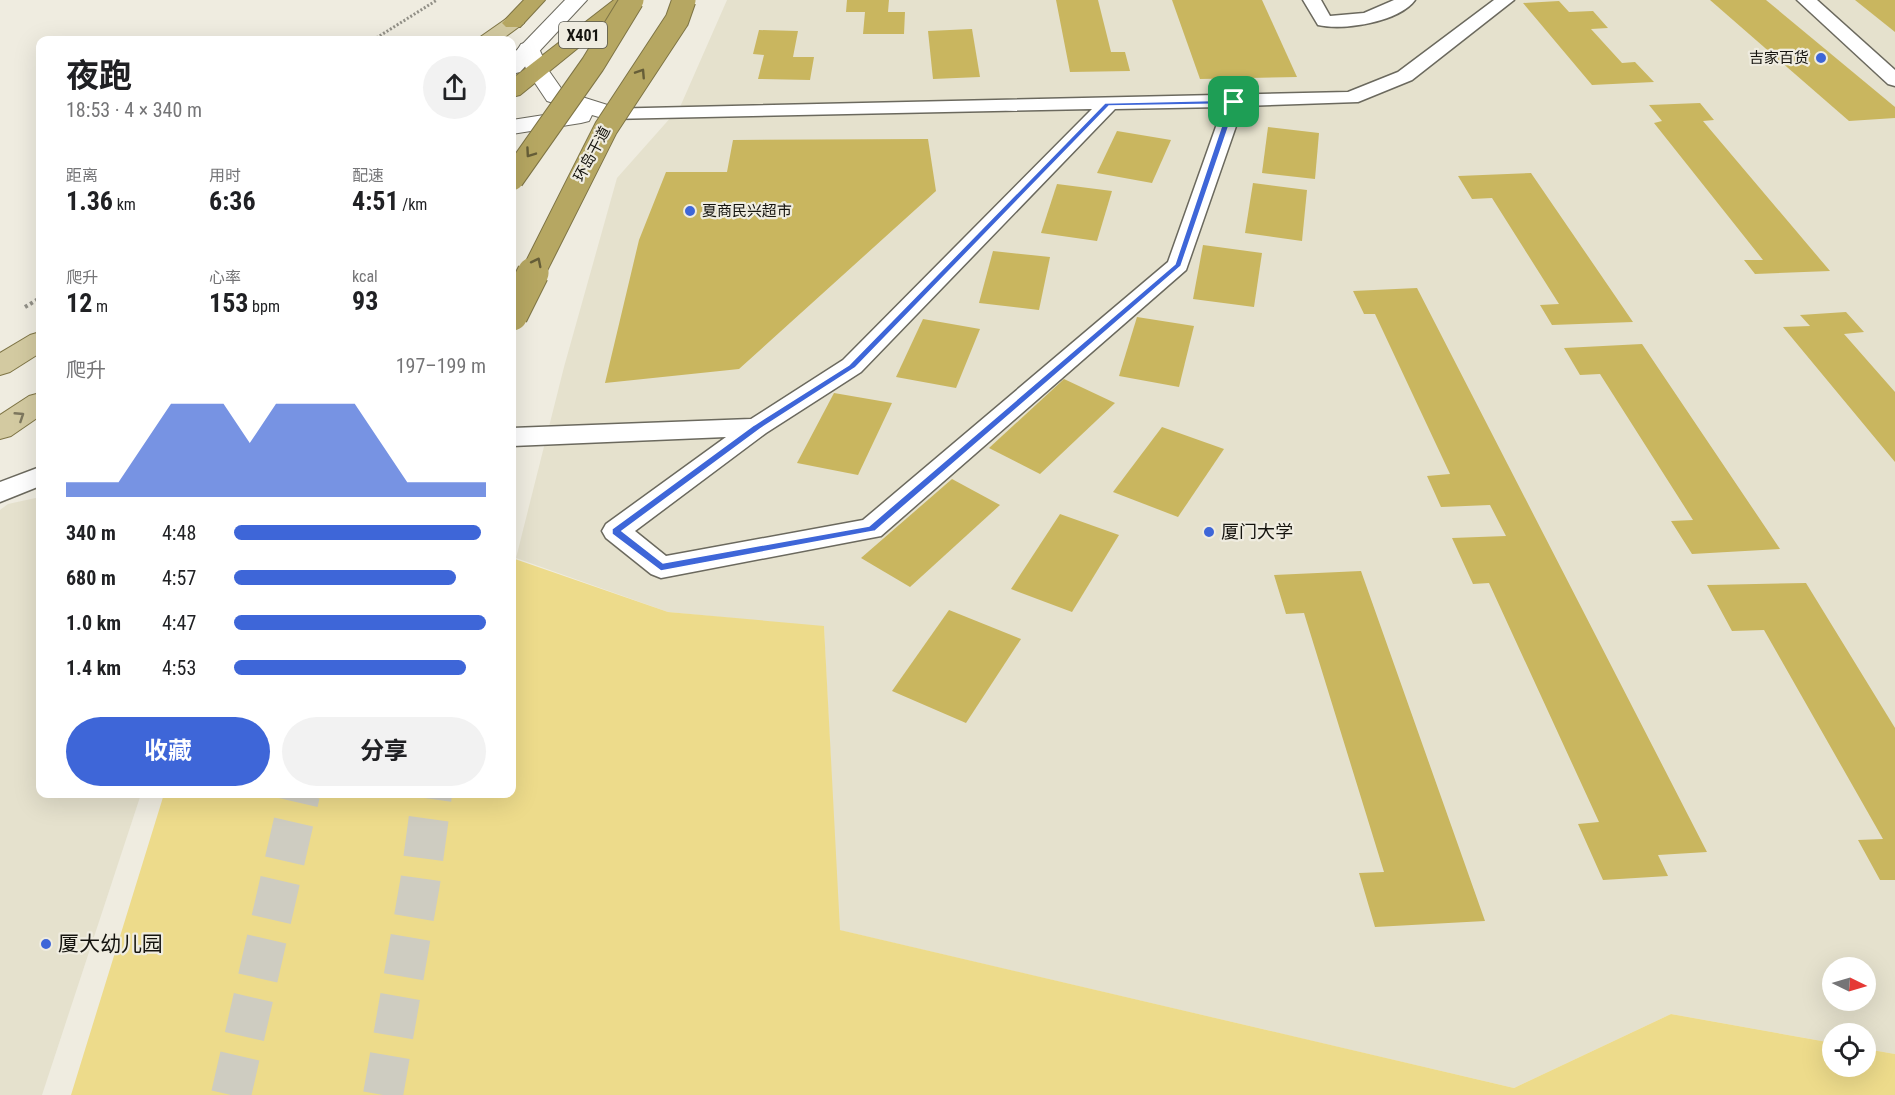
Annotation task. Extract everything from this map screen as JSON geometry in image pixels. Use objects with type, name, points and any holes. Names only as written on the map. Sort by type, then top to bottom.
[{"type":"highway","points":[[513,22],[535,0]]},
{"type":"highway","name":"X401","points":[[516,87],[627,0]]},
{"type":"highway","points":[[516,173],[593,64],[632,0]]},
{"type":"highway","name":"环岛干道","points":[[516,307],[606,128],[677,20],[684,0]]},
{"type":"main road","points":[[493,36],[513,22]]},
{"type":"main road","points":[[0,366],[36,344]]},
{"type":"main road","points":[[0,429],[36,406]]},
{"type":"street","points":[[513,22],[554,0]]},
{"type":"street","points":[[516,63],[577,0]]},
{"type":"street","points":[[529,49],[538,71],[555,96],[609,113]]},
{"type":"street","points":[[516,126],[609,113]]},
{"type":"lane","points":[[1312,0],[1324,21],[1341,22],[1364,20],[1390,11],[1406,0]]},
{"type":"lane","points":[[609,113],[1351,98],[1405,76],[1505,0]]},
{"type":"lane","points":[[1806,0],[1895,80]]},
{"type":"lane","points":[[1108,104],[852,366],[757,427],[616,531],[661,567],[872,529],[1178,265],[1234,102]]},
{"type":"lane","points":[[516,437],[757,427]]},
{"type":"lane","points":[[0,494],[36,478]]},
{"type":"path","points":[[380,36],[437,0]]},
{"type":"shaded area","name":"厦门大学","points":[[727,0],[1895,0],[1895,1054],[1876,1051],[1876,1023],[1822,1023],[1822,1041],[1671,1014],[1514,1088],[839,930],[824,627],[668,612],[516,558],[564,367],[617,178],[680,107]]},
{"type":"shaded area","name":"厦大幼儿园","points":[[36,498],[36,798],[140,798],[42,1095],[0,1095],[0,510],[8,504]]},
{"type":"shaded area","points":[[516,559],[668,612],[824,626],[840,930],[1514,1088],[1671,1014],[1822,1041],[1822,1077],[1876,1077],[1876,1051],[1895,1054],[1895,1095],[71,1095],[163,798],[516,798]]},
{"type":"building","points":[[847,0],[889,0],[888,12],[905,12],[904,34],[863,34],[865,12],[846,12]]},
{"type":"building","points":[[1056,0],[1098,0],[1111,52],[1125,52],[1130,71],[1070,72]]},
{"type":"building","points":[[1172,0],[1262,0],[1297,77],[1200,79]]},
{"type":"building","points":[[1710,0],[1766,0],[1895,107],[1895,118],[1849,121]]},
{"type":"building","points":[[1855,0],[1895,0],[1895,32]]},
{"type":"building","points":[[1559,1],[1569,12],[1593,11],[1608,28],[1591,29],[1622,63],[1635,62],[1654,82],[1592,85],[1523,3]]},
{"type":"building","points":[[972,29],[980,77],[933,79],[928,31]]},
{"type":"building","points":[[759,30],[798,31],[793,57],[814,57],[810,80],[758,79],[764,55],[753,54]]},
{"type":"building","points":[[1700,103],[1714,120],[1703,121],[1830,271],[1755,274],[1744,260],[1763,260],[1654,123],[1662,121],[1649,105]]},
{"type":"building","points":[[1268,127],[1319,133],[1315,179],[1262,173]]},
{"type":"building","points":[[1117,131],[1171,140],[1152,183],[1097,173]]},
{"type":"building","points":[[928,139],[936,191],[739,369],[605,383],[639,240],[666,172],[727,172],[733,140]]},
{"type":"building","points":[[1531,173],[1633,322],[1552,325],[1540,305],[1559,304],[1492,198],[1472,199],[1458,176]]},
{"type":"building","points":[[1253,183],[1307,190],[1302,241],[1245,233]]},
{"type":"building","points":[[1057,184],[1112,191],[1097,241],[1041,233]]},
{"type":"building","points":[[1203,245],[1262,253],[1254,307],[1193,299]]},
{"type":"building","points":[[993,251],[1050,257],[1039,310],[979,303]]},
{"type":"building","points":[[1417,288],[1707,852],[1658,855],[1668,876],[1603,880],[1578,824],[1599,822],[1489,583],[1473,584],[1452,538],[1506,536],[1490,505],[1441,507],[1427,476],[1450,474],[1375,314],[1364,314],[1353,291]]},
{"type":"building","points":[[1846,312],[1864,332],[1844,334],[1895,392],[1895,462],[1783,327],[1810,326],[1800,315]]},
{"type":"building","points":[[1137,317],[1194,326],[1179,387],[1119,376]]},
{"type":"building","points":[[923,319],[980,329],[956,388],[896,377]]},
{"type":"building","points":[[1642,344],[1780,549],[1692,554],[1671,521],[1693,520],[1600,374],[1580,375],[1564,348]]},
{"type":"building","points":[[1064,379],[1115,403],[1040,474],[989,448]]},
{"type":"building","points":[[834,393],[892,403],[858,475],[797,463]]},
{"type":"building","points":[[1162,427],[1224,449],[1178,517],[1113,492]]},
{"type":"building","points":[[952,479],[1000,505],[910,587],[861,558]]},
{"type":"building","points":[[1060,514],[1119,535],[1072,612],[1011,589]]},
{"type":"building","points":[[1361,571],[1485,921],[1375,927],[1359,873],[1384,872],[1304,613],[1286,614],[1274,575]]},
{"type":"building","points":[[1806,583],[1895,728],[1895,880],[1880,880],[1858,840],[1883,839],[1764,630],[1732,631],[1707,585]]},
{"type":"building","points":[[949,610],[1021,639],[966,723],[892,691]]},
{"type":"tunnel","points":[[231,1095],[299,798]]},
{"type":"tunnel","points":[[383,1095],[420,883],[431,798]]},
{"type":"place","name":"吉家百货","points":[[1821,58]]},
{"type":"place","name":"夏商民兴超市","points":[[690,211]]},
{"type":"place","name":"厦门大学","points":[[1209,532]]},
{"type":"place","name":"厦大幼儿园","points":[[46,944]]},
{"type":"route","points":[[1234,102],[1178,265],[872,529],[661,567],[616,531],[757,427],[852,366],[1108,104],[1234,102]]}]
